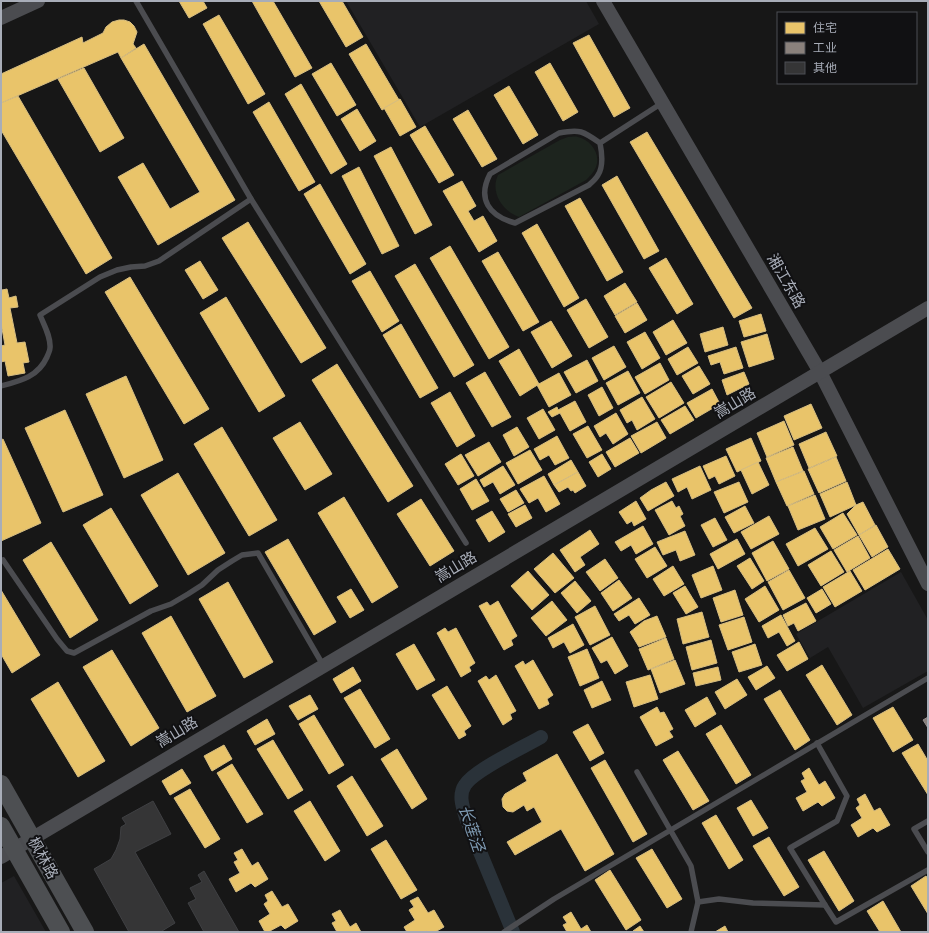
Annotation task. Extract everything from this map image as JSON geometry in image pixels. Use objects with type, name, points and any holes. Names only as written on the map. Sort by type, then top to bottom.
[{"type":"main road","name":"枫林路","points":[[1,784],[85,932]]},
{"type":"main road","name":"枫林路","points":[[1,826],[8,853],[61,932]]},
{"type":"street","points":[[1,18],[38,1]]},
{"type":"street","name":"湘江东路","points":[[603,1],[820,372],[928,584]]},
{"type":"street","name":"嵩山路","points":[[8,853],[928,308]]},
{"type":"lane","points":[[136,1],[251,199],[466,543]]},
{"type":"lane","points":[[600,143],[662,103]]},
{"type":"lane","points":[[581,131],[600,143],[602,155],[601,164],[598,175],[589,185],[515,223],[505,220],[497,215],[488,205],[484,196],[485,184],[490,174],[559,133],[581,131]]},
{"type":"lane","points":[[1,386],[18,382],[31,376],[45,361],[50,348],[48,336],[40,315],[100,277],[117,270],[131,266],[145,266],[159,260],[251,199]]},
{"type":"lane","points":[[2,559],[57,639],[67,651],[74,652],[151,611],[171,604],[202,585],[218,570],[242,555],[258,553],[323,666]]},
{"type":"lane","points":[[504,932],[554,899],[928,678]]},
{"type":"lane","points":[[817,743],[847,796],[837,821],[790,848],[836,922],[928,870]]},
{"type":"lane","points":[[637,772],[691,866],[698,902],[691,932]]},
{"type":"lane","points":[[928,821],[914,829],[928,852]]},
{"type":"lane","points":[[698,902],[719,899],[753,903],[826,905]]},
{"type":"shaded area","points":[[346,1],[586,1],[599,24],[420,127]]},
{"type":"shaded area","points":[[568,137],[583,139],[594,148],[597,162],[592,174],[586,180],[519,217],[507,210],[499,200],[497,194],[496,181],[498,175]]},
{"type":"shaded area","points":[[901,572],[928,620],[928,671],[863,708],[828,647],[810,658],[796,634]]},
{"type":"shaded area","points":[[14,876],[46,932],[1,932],[1,883]]},
{"type":"building: 住宅","points":[[179,1],[203,1],[207,8],[189,18]]},
{"type":"building: 住宅","points":[[252,1],[273,1],[312,68],[295,77]]},
{"type":"building: 住宅","points":[[319,1],[342,1],[363,37],[346,47]]},
{"type":"building: 住宅","points":[[219,15],[265,94],[248,104],[203,24]]},
{"type":"building: 住宅","points":[[119,20],[130,22],[134,26],[137,32],[133,44],[136,48],[121,58],[118,52],[1,103],[1,74],[82,37],[83,43],[103,33],[106,27],[112,22]]},
{"type":"building: 住宅","points":[[589,35],[630,108],[614,117],[573,43]]},
{"type":"building: 住宅","points":[[144,44],[235,200],[158,245],[118,177],[143,163],[170,209],[200,192],[121,58]]},
{"type":"building: 住宅","points":[[366,44],[399,100],[382,110],[349,54]]},
{"type":"building: 住宅","points":[[331,63],[356,105],[337,116],[312,74]]},
{"type":"building: 住宅","points":[[550,63],[578,112],[563,121],[535,72]]},
{"type":"building: 住宅","points":[[84,68],[124,138],[100,152],[58,79]]},
{"type":"building: 住宅","points":[[301,84],[347,164],[331,174],[285,94]]},
{"type":"building: 住宅","points":[[509,86],[538,135],[523,144],[494,95]]},
{"type":"building: 住宅","points":[[18,96],[112,258],[86,274],[1,130],[1,103]]},
{"type":"building: 住宅","points":[[400,99],[416,127],[400,136],[384,108]]},
{"type":"building: 住宅","points":[[269,102],[315,182],[299,191],[253,112]]},
{"type":"building: 住宅","points":[[357,109],[376,141],[360,151],[341,119]]},
{"type":"building: 住宅","points":[[468,110],[497,159],[482,167],[453,119]]},
{"type":"building: 住宅","points":[[425,126],[454,175],[439,183],[410,135]]},
{"type":"building: 住宅","points":[[647,132],[752,308],[734,318],[630,142]]},
{"type":"building: 住宅","points":[[391,147],[432,225],[415,234],[374,156]]},
{"type":"building: 住宅","points":[[359,167],[399,246],[382,254],[342,176]]},
{"type":"building: 住宅","points":[[617,176],[659,251],[644,259],[602,185]]},
{"type":"building: 住宅","points":[[462,181],[476,206],[468,211],[474,221],[483,216],[497,241],[479,252],[443,191]]},
{"type":"building: 住宅","points":[[320,184],[366,264],[350,274],[304,194]]},
{"type":"building: 住宅","points":[[580,198],[623,272],[607,281],[565,206]]},
{"type":"building: 住宅","points":[[248,222],[326,348],[301,363],[222,238]]},
{"type":"building: 住宅","points":[[537,224],[579,298],[564,307],[522,233]]},
{"type":"building: 住宅","points":[[450,246],[509,347],[489,359],[430,258]]},
{"type":"building: 住宅","points":[[498,252],[539,322],[523,331],[482,261]]},
{"type":"building: 住宅","points":[[666,258],[693,304],[677,314],[649,268]]},
{"type":"building: 住宅","points":[[200,261],[218,290],[203,299],[185,270]]},
{"type":"building: 住宅","points":[[415,264],[474,365],[454,377],[395,276]]},
{"type":"building: 住宅","points":[[370,271],[399,321],[382,332],[352,281]]},
{"type":"building: 住宅","points":[[130,277],[209,409],[184,424],[105,292]]},
{"type":"building: 住宅","points":[[625,283],[637,302],[615,315],[604,296]]},
{"type":"building: 住宅","points":[[1,288],[2,290],[7,289],[9,298],[16,296],[18,307],[10,308],[17,343],[25,342],[29,362],[23,363],[25,373],[8,376],[5,361],[1,362],[1,346],[5,345],[1,323]]},
{"type":"building: 住宅","points":[[226,297],[285,396],[259,412],[200,313]]},
{"type":"building: 住宅","points":[[586,299],[608,337],[589,348],[567,310]]},
{"type":"building: 住宅","points":[[637,303],[647,320],[625,333],[615,316]]},
{"type":"building: 住宅","points":[[761,314],[766,331],[744,337],[739,321]]},
{"type":"building: 住宅","points":[[673,320],[687,343],[666,355],[653,332]]},
{"type":"building: 住宅","points":[[551,321],[572,356],[552,368],[531,332]]},
{"type":"building: 住宅","points":[[401,324],[438,388],[420,398],[383,335]]},
{"type":"building: 住宅","points":[[723,327],[728,345],[705,352],[700,334]]},
{"type":"building: 住宅","points":[[645,332],[660,358],[642,369],[627,342]]},
{"type":"building: 住宅","points":[[767,334],[774,359],[749,367],[741,342]]},
{"type":"building: 住宅","points":[[614,346],[626,367],[604,380],[592,358]]},
{"type":"building: 住宅","points":[[688,347],[698,363],[677,375],[668,359]]},
{"type":"building: 住宅","points":[[736,347],[743,368],[724,374],[720,362],[711,365],[708,356]]},
{"type":"building: 住宅","points":[[519,349],[539,384],[520,396],[499,361]]},
{"type":"building: 住宅","points":[[587,360],[598,381],[576,393],[564,372]]},
{"type":"building: 住宅","points":[[660,363],[669,380],[645,394],[635,377]]},
{"type":"building: 住宅","points":[[337,364],[413,486],[388,502],[312,380]]},
{"type":"building: 住宅","points":[[699,366],[710,384],[693,394],[682,376]]},
{"type":"building: 住宅","points":[[628,371],[640,393],[618,405],[606,383]]},
{"type":"building: 住宅","points":[[485,372],[511,417],[492,427],[466,383]]},
{"type":"building: 住宅","points":[[744,372],[749,384],[727,395],[722,380]]},
{"type":"building: 住宅","points":[[559,373],[571,395],[549,407],[537,385]]},
{"type":"building: 住宅","points":[[126,376],[163,460],[124,478],[86,394]]},
{"type":"building: 住宅","points":[[671,382],[684,403],[659,418],[646,397]]},
{"type":"building: 住宅","points":[[602,387],[613,408],[599,416],[588,395]]},
{"type":"building: 住宅","points":[[712,389],[720,404],[696,418],[687,403]]},
{"type":"building: 住宅","points":[[450,392],[475,436],[457,447],[431,403]]},
{"type":"building: 住宅","points":[[642,397],[655,419],[637,430],[632,420],[627,423],[620,410]]},
{"type":"building: 住宅","points":[[575,401],[586,422],[570,431],[560,413],[552,417],[548,412],[557,407],[558,410]]},
{"type":"building: 住宅","points":[[811,404],[822,428],[794,440],[784,416]]},
{"type":"building: 住宅","points":[[685,406],[694,420],[670,434],[661,420]]},
{"type":"building: 住宅","points":[[543,409],[555,430],[539,439],[527,418]]},
{"type":"building: 住宅","points":[[65,410],[103,495],[63,512],[25,428]]},
{"type":"building: 住宅","points":[[616,413],[628,434],[613,444],[606,433],[600,437],[594,426]]},
{"type":"building: 住宅","points":[[784,421],[794,445],[767,457],[757,433]]},
{"type":"building: 住宅","points":[[300,422],[332,474],[305,490],[273,438]]},
{"type":"building: 住宅","points":[[657,422],[666,438],[641,453],[631,436]]},
{"type":"building: 住宅","points":[[588,426],[602,450],[587,458],[573,434]]},
{"type":"building: 住宅","points":[[222,427],[277,520],[249,536],[194,444]]},
{"type":"building: 住宅","points":[[517,427],[529,447],[514,456],[503,435]]},
{"type":"building: 住宅","points":[[826,432],[837,456],[809,468],[799,444]]},
{"type":"building: 住宅","points":[[557,436],[569,458],[555,465],[549,455],[540,460],[534,449]]},
{"type":"building: 住宅","points":[[630,438],[639,453],[615,467],[606,452]]},
{"type":"building: 住宅","points":[[751,438],[761,461],[737,472],[726,449]]},
{"type":"building: 住宅","points":[[3,439],[41,523],[1,541],[1,440]]},
{"type":"building: 住宅","points":[[489,442],[501,462],[478,476],[465,455]]},
{"type":"building: 住宅","points":[[793,447],[803,471],[776,482],[766,458]]},
{"type":"building: 住宅","points":[[530,450],[542,470],[518,484],[506,463]]},
{"type":"building: 住宅","points":[[461,454],[474,476],[458,485],[445,464]]},
{"type":"building: 住宅","points":[[602,454],[611,469],[598,477],[589,462]]},
{"type":"building: 住宅","points":[[726,456],[735,476],[719,484],[715,476],[709,479],[703,466]]},
{"type":"building: 住宅","points":[[836,457],[846,481],[819,493],[808,469]]},
{"type":"building: 住宅","points":[[571,460],[578,472],[554,485],[548,474]]},
{"type":"building: 住宅","points":[[758,462],[769,485],[752,494],[741,470]]},
{"type":"building: 住宅","points":[[503,466],[515,485],[500,494],[493,482],[484,487],[480,480]]},
{"type":"building: 住宅","points":[[700,466],[711,490],[692,499],[687,487],[678,492],[672,479]]},
{"type":"building: 住宅","points":[[804,471],[814,494],[787,506],[776,482]]},
{"type":"building: 住宅","points":[[578,472],[586,486],[575,493],[568,487],[559,492],[554,485]]},
{"type":"building: 住宅","points":[[178,473],[225,553],[188,575],[141,495]]},
{"type":"building: 住宅","points":[[544,476],[560,504],[546,512],[538,498],[529,503],[520,489]]},
{"type":"building: 住宅","points":[[476,479],[489,501],[472,510],[460,489]]},
{"type":"building: 住宅","points":[[666,482],[674,496],[648,511],[640,498]]},
{"type":"building: 住宅","points":[[739,482],[748,502],[724,513],[714,492]]},
{"type":"building: 住宅","points":[[847,482],[856,505],[830,517],[820,494]]},
{"type":"building: 住宅","points":[[516,490],[524,503],[508,512],[500,499]]},
{"type":"building: 住宅","points":[[815,495],[825,519],[798,530],[788,506]]},
{"type":"building: 住宅","points":[[344,497],[398,587],[372,603],[318,513]]},
{"type":"building: 住宅","points":[[421,499],[454,551],[430,566],[397,514]]},
{"type":"building: 住宅","points":[[636,501],[646,519],[634,526],[632,521],[627,524],[619,512]]},
{"type":"building: 住宅","points":[[672,501],[676,508],[679,506],[683,514],[680,516],[685,526],[669,535],[655,510]]},
{"type":"building: 住宅","points":[[863,502],[875,525],[859,535],[847,514],[856,505]]},
{"type":"building: 住宅","points":[[525,505],[532,518],[516,527],[508,514]]},
{"type":"building: 住宅","points":[[745,506],[754,523],[734,533],[725,517]]},
{"type":"building: 住宅","points":[[111,508],[158,586],[130,604],[83,525]]},
{"type":"building: 住宅","points":[[492,511],[505,532],[489,542],[476,520]]},
{"type":"building: 住宅","points":[[843,513],[857,535],[833,549],[820,527]]},
{"type":"building: 住宅","points":[[769,516],[779,534],[751,549],[741,532]]},
{"type":"building: 住宅","points":[[715,518],[727,540],[713,547],[701,525]]},
{"type":"building: 住宅","points":[[876,525],[888,547],[872,557],[859,535]]},
{"type":"building: 住宅","points":[[643,526],[653,544],[636,554],[631,545],[621,551],[615,542]]},
{"type":"building: 住宅","points":[[815,528],[828,549],[798,566],[786,544]]},
{"type":"building: 住宅","points":[[590,530],[599,544],[580,557],[585,565],[575,572],[560,550]]},
{"type":"building: 住宅","points":[[685,531],[695,555],[680,561],[676,550],[663,555],[657,542]]},
{"type":"building: 住宅","points":[[858,536],[870,558],[847,572],[834,550]]},
{"type":"building: 住宅","points":[[288,539],[336,622],[314,635],[265,552]]},
{"type":"building: 住宅","points":[[737,539],[745,554],[718,569],[710,554]]},
{"type":"building: 住宅","points":[[773,541],[789,569],[767,581],[752,553]]},
{"type":"building: 住宅","points":[[51,542],[98,620],[70,638],[23,560]]},
{"type":"building: 住宅","points":[[655,547],[667,566],[647,578],[635,559]]},
{"type":"building: 住宅","points":[[888,549],[900,569],[865,590],[853,570]]},
{"type":"building: 住宅","points":[[831,551],[844,572],[821,586],[808,565]]},
{"type":"building: 住宅","points":[[553,553],[574,578],[555,593],[534,569]]},
{"type":"building: 住宅","points":[[750,558],[764,581],[752,589],[737,566]]},
{"type":"building: 住宅","points":[[605,559],[618,578],[600,591],[586,572]]},
{"type":"building: 住宅","points":[[673,566],[684,584],[664,596],[653,579]]},
{"type":"building: 住宅","points":[[713,566],[722,590],[701,598],[692,575]]},
{"type":"building: 住宅","points":[[789,570],[805,598],[783,610],[768,582]]},
{"type":"building: 住宅","points":[[528,571],[549,595],[532,610],[511,586]]},
{"type":"building: 住宅","points":[[850,571],[862,591],[835,607],[823,587]]},
{"type":"building: 住宅","points":[[619,580],[632,598],[613,611],[601,593]]},
{"type":"building: 住宅","points":[[575,581],[591,601],[577,613],[561,593]]},
{"type":"building: 住宅","points":[[228,582],[273,662],[244,678],[199,599]]},
{"type":"building: 住宅","points":[[685,586],[698,607],[686,614],[673,593]]},
{"type":"building: 住宅","points":[[765,586],[779,610],[759,622],[745,599]]},
{"type":"building: 住宅","points":[[351,589],[364,610],[350,618],[337,597]]},
{"type":"building: 住宅","points":[[822,589],[831,604],[816,613],[807,598]]},
{"type":"building: 住宅","points":[[1,590],[40,655],[12,673],[1,654]]},
{"type":"building: 住宅","points":[[735,590],[743,615],[721,622],[713,598]]},
{"type":"building: 住宅","points":[[639,598],[650,615],[635,624],[629,615],[619,621],[614,614]]},
{"type":"building: 住宅","points":[[498,601],[517,636],[511,640],[513,645],[504,650],[479,606],[487,602],[490,606]]},
{"type":"building: 住宅","points":[[552,601],[567,620],[546,636],[531,618]]},
{"type":"building: 住宅","points":[[806,603],[816,621],[798,631],[794,623],[788,626],[783,615]]},
{"type":"building: 住宅","points":[[595,606],[610,635],[590,645],[575,617]]},
{"type":"building: 住宅","points":[[702,612],[709,637],[683,644],[677,619]]},
{"type":"building: 住宅","points":[[781,615],[795,641],[787,646],[779,632],[768,638],[762,626]]},
{"type":"building: 住宅","points":[[171,616],[216,696],[187,712],[142,633]]},
{"type":"building: 住宅","points":[[657,616],[666,637],[639,647],[630,632],[644,621]]},
{"type":"building: 住宅","points":[[744,617],[752,642],[728,650],[719,625]]},
{"type":"building: 住宅","points":[[573,624],[584,645],[570,653],[564,642],[553,648],[548,638]]},
{"type":"building: 住宅","points":[[445,628],[448,632],[456,628],[475,663],[469,667],[471,671],[461,677],[437,633]]},
{"type":"building: 住宅","points":[[612,637],[628,666],[615,674],[607,660],[601,663],[592,648]]},
{"type":"building: 住宅","points":[[666,638],[674,659],[648,670],[639,649]]},
{"type":"building: 住宅","points":[[711,640],[717,663],[692,670],[686,647]]},
{"type":"building: 住宅","points":[[799,642],[808,659],[787,671],[777,655]]},
{"type":"building: 住宅","points":[[414,644],[435,680],[417,690],[396,654]]},
{"type":"building: 住宅","points":[[755,644],[762,665],[739,672],[732,652]]},
{"type":"building: 住宅","points":[[587,649],[599,678],[580,686],[568,657]]},
{"type":"building: 住宅","points":[[112,650],[159,728],[131,746],[83,667]]},
{"type":"building: 住宅","points":[[533,660],[553,695],[547,699],[549,704],[539,709],[515,666],[523,661],[525,665]]},
{"type":"building: 住宅","points":[[675,660],[685,684],[660,693],[651,669]]},
{"type":"building: 住宅","points":[[822,665],[852,715],[837,725],[806,675]]},
{"type":"building: 住宅","points":[[767,666],[775,678],[756,690],[748,677]]},
{"type":"building: 住宅","points":[[353,667],[361,681],[341,693],[333,679]]},
{"type":"building: 住宅","points":[[718,667],[721,680],[696,686],[693,673]]},
{"type":"building: 住宅","points":[[496,675],[516,711],[510,714],[512,719],[503,725],[478,681],[486,676],[489,680]]},
{"type":"building: 住宅","points":[[650,675],[658,699],[634,707],[626,682]]},
{"type":"building: 住宅","points":[[737,679],[747,695],[725,709],[715,692]]},
{"type":"building: 住宅","points":[[602,681],[611,700],[592,708],[584,690]]},
{"type":"building: 住宅","points":[[58,682],[105,761],[78,777],[31,699]]},
{"type":"building: 住宅","points":[[447,686],[471,726],[464,731],[466,735],[459,739],[432,695]]},
{"type":"building: 住宅","points":[[360,689],[390,739],[375,748],[344,698]]},
{"type":"building: 住宅","points":[[780,690],[810,740],[795,750],[764,699]]},
{"type":"building: 住宅","points":[[310,695],[318,709],[298,720],[289,706]]},
{"type":"building: 住宅","points":[[707,697],[716,714],[695,727],[685,710]]},
{"type":"building: 住宅","points":[[657,707],[660,713],[664,712],[673,729],[669,731],[673,737],[656,746],[640,717]]},
{"type":"building: 住宅","points":[[893,707],[913,740],[893,752],[873,718]]},
{"type":"building: 住宅","points":[[314,715],[344,765],[329,774],[299,724]]},
{"type":"building: 住宅","points":[[267,719],[275,734],[255,745],[247,731]]},
{"type":"building: 住宅","points":[[588,724],[604,753],[590,761],[573,732]]},
{"type":"building: 住宅","points":[[721,725],[751,775],[736,784],[706,734]]},
{"type":"building: 住宅","points":[[273,740],[303,790],[288,799],[257,749]]},
{"type":"building: 住宅","points":[[918,744],[928,761],[928,795],[902,753]]},
{"type":"building: 住宅","points":[[224,745],[232,759],[212,771],[204,756]]},
{"type":"building: 住宅","points":[[397,749],[427,799],[412,809],[381,759]]},
{"type":"building: 住宅","points":[[678,751],[709,801],[693,810],[663,760]]},
{"type":"building: 住宅","points":[[557,754],[614,854],[585,871],[561,829],[515,855],[507,842],[542,822],[534,807],[527,811],[524,805],[513,812],[507,811],[503,807],[502,799],[505,794],[527,781],[523,773]]},
{"type":"building: 住宅","points":[[605,760],[647,834],[633,842],[591,768]]},
{"type":"building: 住宅","points":[[232,764],[263,814],[247,823],[217,773]]},
{"type":"building: 住宅","points":[[809,768],[819,785],[825,781],[835,798],[822,806],[818,802],[803,811],[796,798],[807,792],[801,781],[805,779],[802,773]]},
{"type":"building: 住宅","points":[[182,769],[191,783],[170,795],[162,781]]},
{"type":"building: 住宅","points":[[352,776],[383,826],[367,836],[337,786]]},
{"type":"building: 住宅","points":[[190,789],[220,839],[205,848],[174,798]]},
{"type":"building: 住宅","points":[[865,794],[874,811],[880,808],[890,825],[877,832],[873,828],[858,837],[851,825],[862,818],[856,808],[860,805],[857,799]]},
{"type":"building: 住宅","points":[[751,800],[768,828],[753,836],[737,808]]},
{"type":"building: 住宅","points":[[310,801],[340,851],[325,861],[294,811]]},
{"type":"building: 住宅","points":[[716,815],[743,860],[729,869],[702,823]]},
{"type":"building: 住宅","points":[[769,837],[799,887],[784,896],[753,846]]},
{"type":"building: 住宅","points":[[386,840],[417,890],[401,899],[371,849]]},
{"type":"building: 住宅","points":[[242,849],[252,866],[258,862],[268,879],[255,887],[251,883],[236,892],[229,879],[240,873],[234,862],[238,860],[234,853]]},
{"type":"building: 住宅","points":[[652,849],[682,899],[667,908],[636,858]]},
{"type":"building: 住宅","points":[[824,851],[854,901],[839,911],[808,860]]},
{"type":"building: 住宅","points":[[610,870],[641,920],[626,930],[595,880]]},
{"type":"building: 住宅","points":[[926,876],[928,879],[928,914],[911,886]]},
{"type":"building: 住宅","points":[[272,891],[282,907],[288,904],[298,921],[285,929],[281,925],[268,932],[265,932],[259,921],[270,914],[264,904],[268,901],[265,895]]},
{"type":"building: 住宅","points":[[418,897],[428,913],[434,910],[444,927],[435,932],[407,932],[404,927],[415,920],[409,910],[414,907],[410,901]]},
{"type":"building: 住宅","points":[[883,901],[901,932],[880,932],[867,911]]},
{"type":"building: 住宅","points":[[340,910],[350,927],[356,923],[361,932],[337,932],[332,923],[336,921],[332,914]]},
{"type":"building: 住宅","points":[[571,912],[581,929],[587,925],[591,932],[567,932],[563,925],[567,923],[563,917]]},
{"type":"building: 住宅","points":[[640,926],[644,932],[633,931]]},
{"type":"building: 住宅","points":[[725,926],[728,932],[715,932]]},
{"type":"building: 工业","points":[[928,717],[928,728],[923,720]]},
{"type":"building: 其他","points":[[153,801],[171,834],[135,852],[175,923],[162,932],[129,932],[94,869],[111,859],[116,850],[120,839],[121,827],[126,824],[122,818]]},
{"type":"building: 其他","points":[[204,871],[239,932],[204,932],[188,903],[196,899],[190,888],[202,882],[198,875]]},
{"type":"waterway","name":"长莲泾","points":[[513,932],[466,818],[461,797],[463,789],[470,779],[500,759],[541,737]]}]
